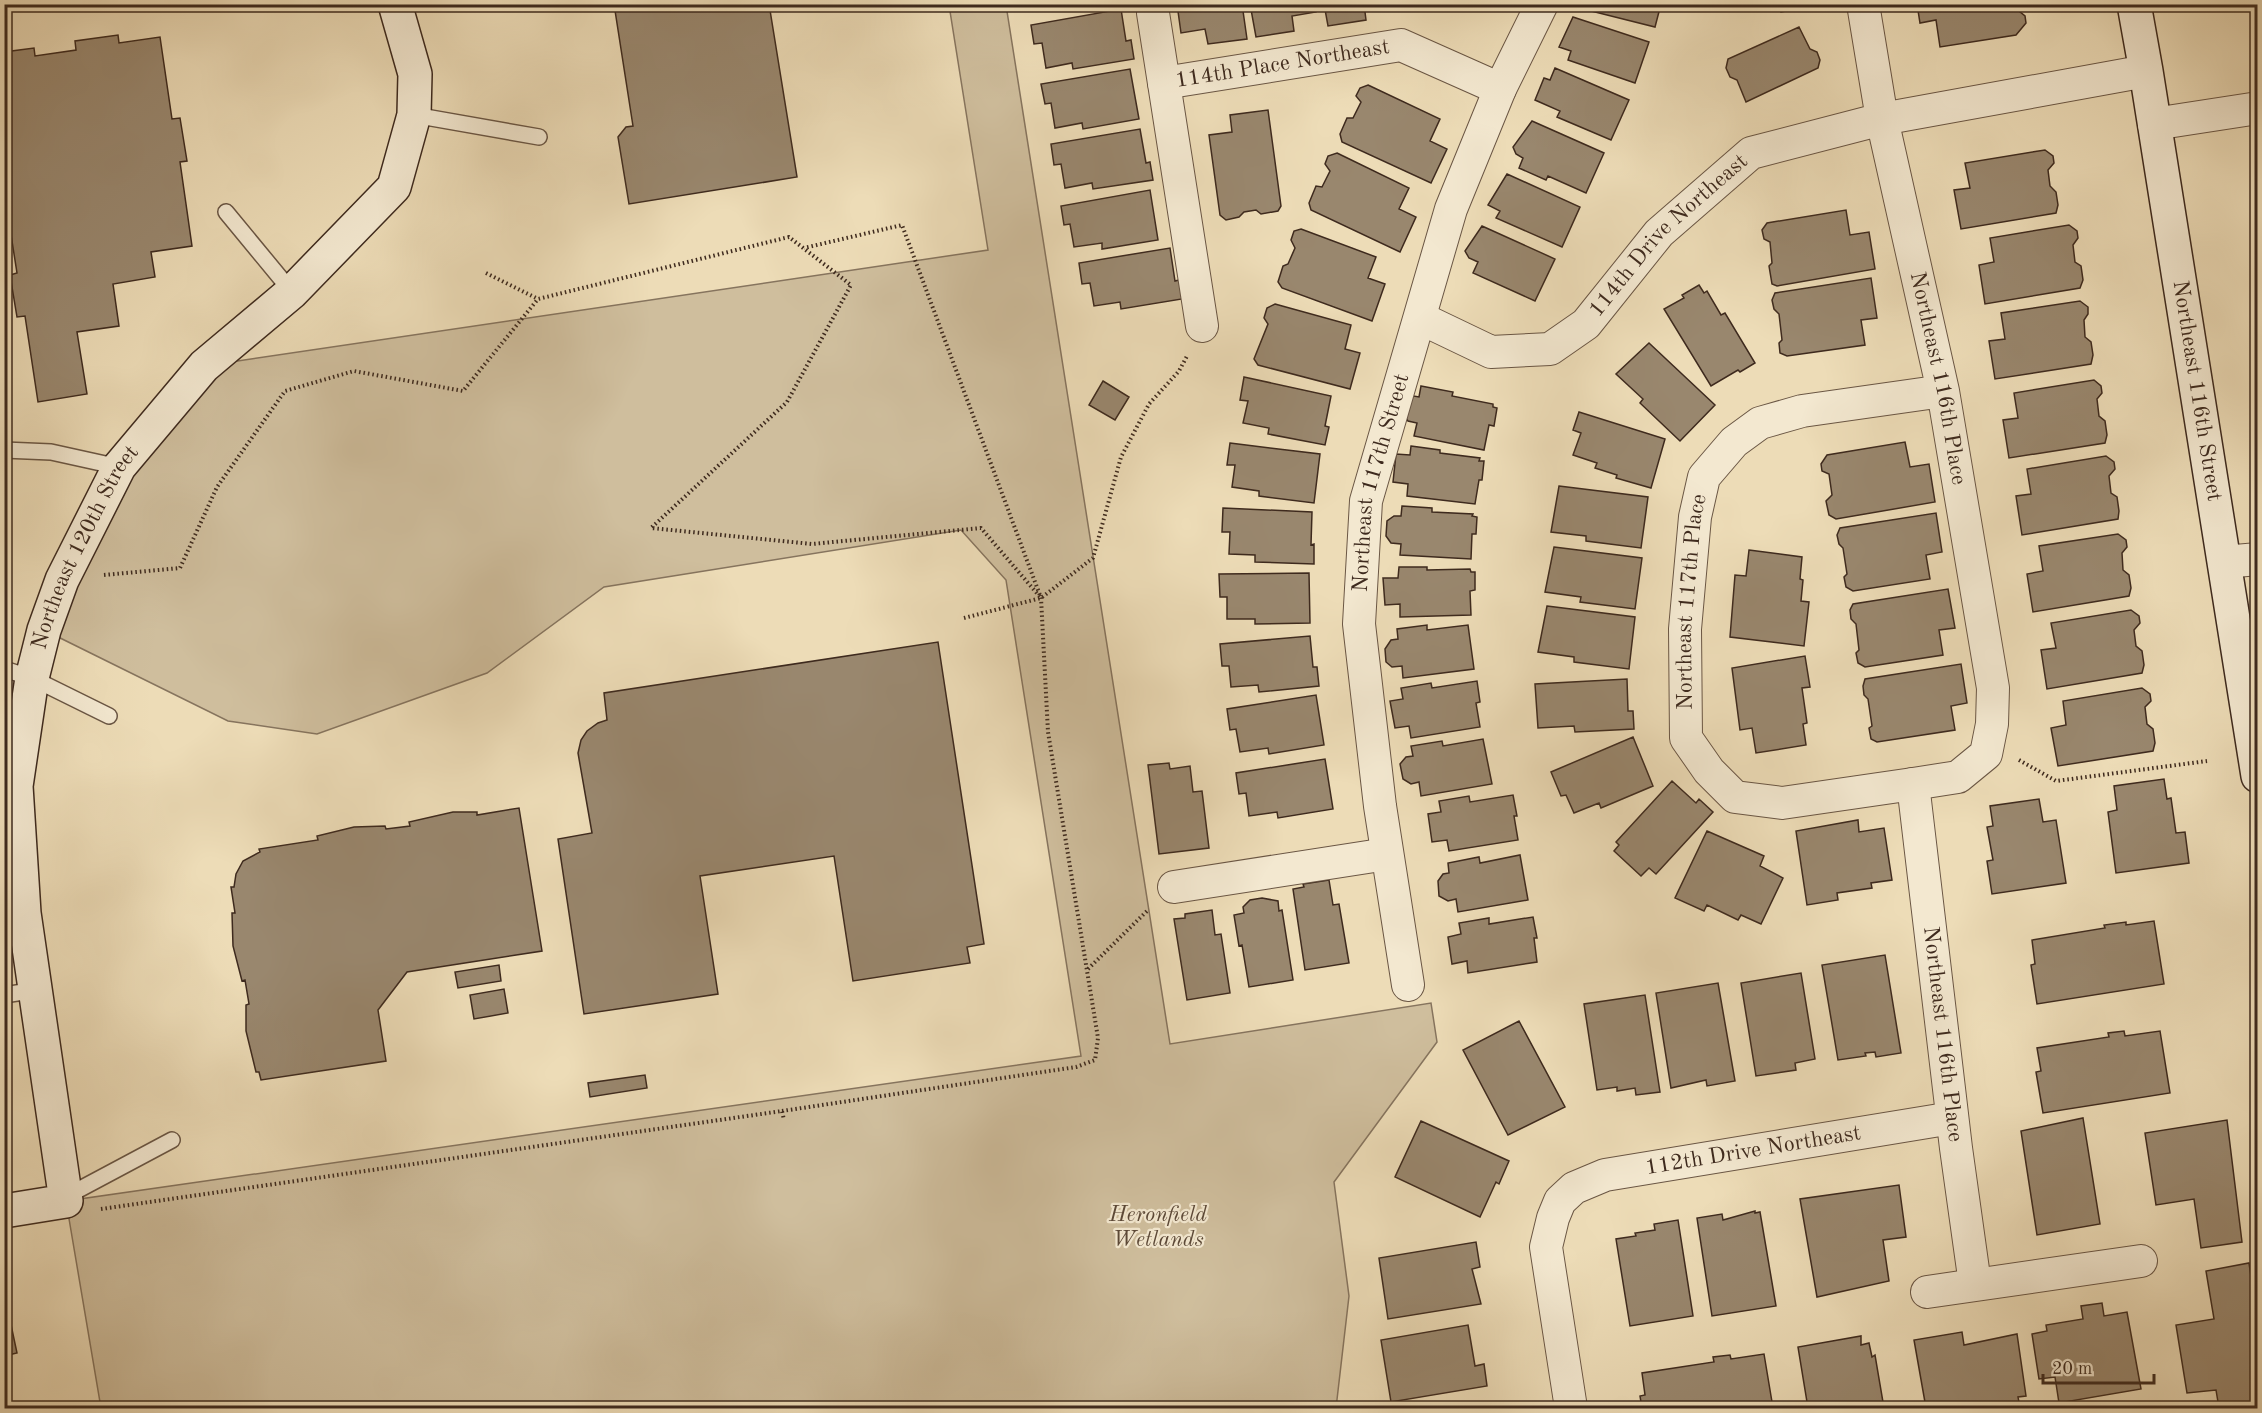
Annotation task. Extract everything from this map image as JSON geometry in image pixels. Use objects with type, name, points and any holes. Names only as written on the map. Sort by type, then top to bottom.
[{"type":"street","name":"Northeast 120th Street","points":[[66,1199],[20,993],[24,913],[16,786],[18,674],[44,630],[62,579],[119,467],[204,366],[291,292],[394,187],[414,115],[415,74],[395,4]]},
{"type":"street","name":"Northeast 117th Street","points":[[1408,985],[1380,806],[1359,624],[1366,501],[1451,209],[1500,89],[1542,4]]},
{"type":"street","name":"Northeast 116th Place","points":[[1863,4],[1882,119],[1943,391],[1993,688],[1992,724],[1998,754]]},
{"type":"street","name":"Northeast 116th Street","points":[[2134,4],[2224,562],[2249,665],[2258,776]]},
{"type":"street","points":[[1153,13],[1202,326]]},
{"type":"street","name":"114th Place Northeast","points":[[1164,83],[1401,45],[1500,89]]},
{"type":"street","name":"114th Drive Northeast","points":[[1420,318],[1491,352],[1550,349],[1586,324],[1659,233],[1751,153],[1882,119],[2146,71]]},
{"type":"street","points":[[2154,124],[2258,108]]},
{"type":"street","name":"Northeast 117th Place","points":[[1913,784],[1782,803],[1735,797],[1709,771],[1686,738],[1685,629],[1695,517],[1704,477],[1734,442],[1760,423],[1802,411],[1943,391]]},
{"type":"street","points":[[2224,562],[2258,559]]},
{"type":"street","points":[[1913,784],[1958,777],[1998,754]]},
{"type":"street","name":"Northeast 116th Place","points":[[1913,784],[1952,1118],[1975,1284]]},
{"type":"street","points":[[1174,887],[1387,854]]},
{"type":"street","name":"112th Drive Northeast","points":[[1571,1408],[1546,1247],[1553,1218],[1560,1202],[1574,1188],[1605,1175],[1952,1118]]},
{"type":"street","points":[[4,1212],[66,1199]]},
{"type":"street","points":[[1927,1292],[2141,1261]]},
{"type":"lane","points":[[414,115],[539,137]]},
{"type":"lane","points":[[226,212],[291,292]]},
{"type":"lane","points":[[4,450],[51,452],[119,467]]},
{"type":"lane","points":[[18,674],[109,716]]},
{"type":"lane","points":[[66,1199],[172,1140]]},
{"type":"path","points":[[66,1199],[96,1210],[1076,1068],[1095,1060],[1098,1038],[1048,732],[1041,598],[902,225],[804,248]]},
{"type":"path","points":[[62,579],[180,568],[217,487],[285,390],[354,371],[463,392],[538,299],[789,237],[851,285],[787,402],[651,528],[812,543],[981,528],[1041,598]]},
{"type":"path","points":[[486,273],[538,299]]},
{"type":"path","points":[[964,618],[1041,598],[1093,558],[1121,456],[1149,404],[1179,371],[1202,326]]},
{"type":"path","points":[[1998,754],[2056,781],[2206,761]]},
{"type":"path","points":[[1087,969],[1149,908],[1174,887]]},
{"type":"path","points":[[782,1111],[784,1120]]},
{"type":"green space","name":"Heronfield Wetlands","points":[[949,5],[1006,5],[1170,1044],[1431,1003],[1437,1042],[1334,1182],[1349,1296],[1336,1408],[101,1408],[66,1201],[1081,1056],[1006,580],[961,530],[604,587],[487,673],[317,734],[228,721],[44,630],[62,579],[204,366],[988,250]]},
{"type":"building","points":[[614,4],[769,4],[797,177],[629,204],[618,137],[626,127],[633,126]]},
{"type":"building","points":[[1177,4],[1242,4],[1247,39],[1208,44],[1205,29],[1181,33]]},
{"type":"building","points":[[1250,4],[1315,4],[1316,12],[1292,16],[1294,31],[1256,37]]},
{"type":"building","points":[[1324,4],[1364,4],[1366,20],[1328,26]]},
{"type":"building","points":[[1584,4],[1661,4],[1655,27],[1583,9]]},
{"type":"building","points":[[1753,4],[1827,4],[1781,12],[1780,6],[1754,10]]},
{"type":"building","points":[[1917,4],[2015,4],[2015,8],[2025,16],[2026,23],[2016,35],[1940,47],[1936,20],[1920,23]]},
{"type":"building","points":[[2252,4],[2258,4],[2258,44]]},
{"type":"building","points":[[1121,9],[1126,41],[1131,40],[1134,59],[1073,69],[1072,63],[1046,68],[1042,43],[1034,44],[1031,25]]},
{"type":"building","points":[[1573,17],[1649,42],[1635,83],[1568,60],[1571,51],[1559,47]]},
{"type":"building","points":[[1799,27],[1810,49],[1817,52],[1820,60],[1818,68],[1746,102],[1737,80],[1730,77],[1726,68],[1728,59]]},
{"type":"building","points":[[118,35],[119,43],[160,37],[172,119],[180,118],[187,161],[180,162],[192,246],[151,252],[155,277],[113,284],[119,326],[77,332],[87,394],[38,402],[25,316],[17,317],[10,275],[17,273],[4,190],[4,52],[34,48],[35,56],[76,50],[75,41]]},
{"type":"building","points":[[1555,68],[1629,100],[1611,140],[1557,117],[1560,111],[1535,100],[1544,78],[1550,80]]},
{"type":"building","points":[[1130,69],[1139,119],[1083,129],[1082,123],[1055,128],[1051,103],[1045,104],[1041,84]]},
{"type":"building","points":[[1368,85],[1440,119],[1430,141],[1447,149],[1431,183],[1342,142],[1340,134],[1347,118],[1353,118],[1361,102],[1356,96],[1360,88]]},
{"type":"building","points":[[1268,110],[1281,206],[1278,211],[1261,214],[1256,210],[1244,212],[1239,217],[1226,220],[1220,215],[1209,135],[1232,132],[1230,115]]},
{"type":"building","points":[[1532,121],[1604,153],[1586,193],[1548,176],[1546,180],[1519,168],[1523,158],[1516,154],[1513,147]]},
{"type":"building","points":[[1140,129],[1146,163],[1150,162],[1153,180],[1093,189],[1092,183],[1065,188],[1061,164],[1054,165],[1051,144]]},
{"type":"building","points":[[2045,150],[2053,156],[2054,163],[2048,170],[2050,186],[2056,192],[2058,205],[2056,213],[1961,229],[1954,190],[1970,188],[1965,163]]},
{"type":"building","points":[[1337,153],[1409,188],[1399,209],[1416,217],[1400,252],[1311,210],[1309,203],[1316,186],[1322,187],[1330,171],[1325,164],[1328,156]]},
{"type":"building","points":[[1507,174],[1580,207],[1562,247],[1496,218],[1500,211],[1488,205]]},
{"type":"building","points":[[1150,190],[1158,240],[1102,249],[1102,243],[1074,247],[1070,224],[1064,225],[1061,206]]},
{"type":"building","points":[[1846,210],[1850,235],[1869,232],[1875,269],[1777,286],[1772,284],[1769,266],[1772,263],[1770,242],[1764,239],[1762,230],[1767,223]]},
{"type":"building","points":[[2069,225],[2077,231],[2078,238],[2073,245],[2075,262],[2081,266],[2083,280],[2080,288],[1985,304],[1979,265],[1994,262],[1990,238]]},
{"type":"building","points":[[1482,226],[1555,259],[1535,301],[1473,273],[1478,262],[1469,258],[1465,251]]},
{"type":"building","points":[[1301,229],[1376,257],[1368,278],[1385,284],[1372,321],[1282,288],[1278,282],[1283,266],[1288,264],[1295,248],[1291,240],[1294,231]]},
{"type":"building","points":[[1170,248],[1175,281],[1179,280],[1182,299],[1121,309],[1120,302],[1094,306],[1090,283],[1082,284],[1079,263]]},
{"type":"building","points":[[1871,278],[1877,318],[1861,320],[1865,345],[1787,356],[1780,353],[1779,343],[1782,340],[1779,314],[1774,309],[1772,300],[1775,293]]},
{"type":"building","points":[[1699,285],[1704,293],[1707,291],[1721,315],[1725,313],[1755,363],[1711,386],[1664,309],[1684,298],[1682,295]]},
{"type":"building","points":[[2080,301],[2088,307],[2088,314],[2084,320],[2085,337],[2091,342],[2093,355],[2091,364],[1995,379],[1989,341],[2005,339],[2001,313]]},
{"type":"building","points":[[1275,304],[1351,325],[1345,349],[1360,353],[1350,389],[1258,365],[1254,359],[1268,324],[1264,318],[1267,308]]},
{"type":"building","points":[[1649,343],[1715,405],[1680,441],[1640,403],[1643,399],[1616,374]]},
{"type":"building","points":[[1244,377],[1331,396],[1325,426],[1329,427],[1325,445],[1268,434],[1269,428],[1243,423],[1248,401],[1240,400]]},
{"type":"building","points":[[2094,380],[2101,386],[2102,393],[2097,399],[2099,416],[2105,421],[2107,435],[2105,443],[2009,458],[2003,420],[2018,418],[2014,393]]},
{"type":"building","points":[[1103,381],[1129,397],[1115,420],[1089,405]]},
{"type":"building","points":[[1421,386],[1453,392],[1452,396],[1493,404],[1493,407],[1497,408],[1494,426],[1489,425],[1484,450],[1414,436],[1417,423],[1408,421],[1404,414],[1408,395],[1419,397]]},
{"type":"building","points":[[1579,412],[1665,439],[1651,488],[1616,478],[1617,475],[1595,468],[1597,463],[1573,455],[1581,433],[1573,430]]},
{"type":"building","points":[[1905,442],[1910,467],[1929,464],[1935,502],[1836,519],[1829,515],[1826,501],[1832,495],[1829,474],[1822,471],[1821,464],[1827,455]]},
{"type":"building","points":[[1230,443],[1320,454],[1314,503],[1259,496],[1259,491],[1232,487],[1235,465],[1227,465]]},
{"type":"building","points":[[1411,446],[1440,450],[1440,453],[1480,458],[1479,461],[1484,461],[1482,480],[1479,480],[1475,504],[1407,496],[1408,484],[1393,482],[1396,454],[1410,455]]},
{"type":"building","points":[[2106,456],[2114,462],[2115,469],[2109,476],[2111,493],[2117,497],[2118,519],[2022,535],[2016,496],[2031,494],[2027,469]]},
{"type":"building","points":[[1559,486],[1648,497],[1641,548],[1586,541],[1586,536],[1551,532]]},
{"type":"building","points":[[1402,506],[1432,508],[1432,512],[1473,514],[1472,516],[1477,517],[1476,534],[1472,534],[1471,559],[1400,555],[1401,544],[1391,543],[1386,536],[1387,521],[1394,516],[1401,516]]},
{"type":"building","points":[[1223,508],[1312,512],[1311,545],[1314,544],[1314,564],[1255,562],[1255,555],[1229,554],[1230,532],[1222,532]]},
{"type":"building","points":[[1936,513],[1942,552],[1926,555],[1930,579],[1853,591],[1846,587],[1844,577],[1847,574],[1843,548],[1839,544],[1837,535],[1840,528]]},
{"type":"building","points":[[2118,534],[2126,540],[2127,547],[2122,553],[2123,570],[2129,575],[2131,588],[2129,596],[2033,612],[2027,574],[2043,571],[2039,546]]},
{"type":"building","points":[[1554,547],[1642,558],[1635,609],[1580,602],[1581,597],[1545,592]]},
{"type":"building","points":[[1749,550],[1802,557],[1801,601],[1809,602],[1804,646],[1730,637],[1735,575],[1746,576]]},
{"type":"building","points":[[1399,567],[1427,567],[1427,570],[1470,569],[1471,572],[1475,572],[1475,590],[1470,591],[1471,615],[1400,617],[1400,604],[1385,605],[1383,578],[1398,578]]},
{"type":"building","points":[[1309,573],[1310,623],[1255,624],[1255,619],[1227,619],[1227,597],[1220,597],[1219,574]]},
{"type":"building","points":[[1948,589],[1955,628],[1939,630],[1943,655],[1865,667],[1858,663],[1856,624],[1851,619],[1850,610],[1853,604]]},
{"type":"building","points":[[1547,606],[1635,617],[1629,669],[1574,662],[1574,657],[1538,652]]},
{"type":"building","points":[[2131,610],[2139,616],[2140,623],[2134,630],[2136,646],[2142,651],[2144,665],[2142,673],[2047,689],[2041,650],[2056,648],[2051,623]]},
{"type":"building","points":[[1427,625],[1427,630],[1468,625],[1474,669],[1403,678],[1402,666],[1392,667],[1386,662],[1385,649],[1391,640],[1398,639],[1397,629]]},
{"type":"building","points":[[1310,636],[1313,667],[1317,667],[1319,686],[1259,692],[1258,685],[1231,687],[1229,666],[1222,666],[1220,644]]},
{"type":"building","points":[[938,642],[984,944],[967,947],[970,963],[853,981],[834,856],[700,876],[718,994],[584,1014],[558,839],[592,833],[578,753],[581,740],[587,731],[607,720],[604,693]]},
{"type":"building","points":[[1805,656],[1810,687],[1802,688],[1807,723],[1803,724],[1806,745],[1756,753],[1752,728],[1740,730],[1732,668]]},
{"type":"building","points":[[1961,664],[1967,703],[1951,706],[1955,730],[1877,742],[1871,739],[1869,728],[1872,726],[1868,699],[1864,695],[1863,686],[1865,679]]},
{"type":"building","points":[[1627,679],[1628,711],[1633,711],[1634,729],[1575,732],[1574,726],[1538,728],[1535,684]]},
{"type":"building","points":[[1477,681],[1480,702],[1476,703],[1480,727],[1411,738],[1409,726],[1395,728],[1390,701],[1403,699],[1401,688],[1431,683],[1432,688]]},
{"type":"building","points":[[2142,688],[2150,694],[2151,701],[2145,707],[2147,724],[2153,729],[2155,743],[2153,751],[2058,766],[2051,728],[2066,725],[2063,701]]},
{"type":"building","points":[[1316,695],[1324,745],[1269,754],[1268,748],[1240,752],[1236,729],[1230,730],[1227,709]]},
{"type":"building","points":[[1633,737],[1653,786],[1601,808],[1599,803],[1574,813],[1566,795],[1561,796],[1551,772]]},
{"type":"building","points":[[1483,739],[1492,784],[1421,796],[1419,782],[1411,784],[1403,779],[1400,764],[1406,757],[1413,756],[1411,746],[1442,741],[1443,746]]},
{"type":"building","points":[[1325,759],[1333,809],[1278,818],[1277,812],[1249,816],[1246,793],[1239,794],[1236,773]]},
{"type":"building","points":[[1169,763],[1170,769],[1190,766],[1193,792],[1202,791],[1209,848],[1159,854],[1148,765]]},
{"type":"building","points":[[2164,779],[2167,799],[2171,798],[2176,833],[2185,832],[2189,863],[2116,873],[2108,812],[2117,810],[2114,786]]},
{"type":"building","points":[[1672,781],[1696,803],[1699,799],[1713,812],[1656,874],[1649,868],[1641,876],[1614,851],[1619,845],[1616,842]]},
{"type":"building","points":[[1513,795],[1518,840],[1449,851],[1447,840],[1432,842],[1428,814],[1441,812],[1439,801],[1469,796],[1470,802]]},
{"type":"building","points":[[2039,799],[2043,822],[2056,820],[2066,883],[1992,894],[1987,861],[1993,860],[1987,827],[1993,826],[1990,806]]},
{"type":"building","points":[[519,808],[542,951],[407,972],[378,1010],[386,1061],[261,1080],[259,1072],[256,1072],[246,1031],[246,1005],[249,1004],[245,980],[242,981],[233,946],[232,913],[235,913],[231,887],[234,887],[236,874],[243,861],[260,852],[259,849],[318,840],[317,836],[354,827],[385,826],[386,829],[410,826],[409,822],[453,812],[477,812],[477,815]]},
{"type":"building","points":[[1858,820],[1859,832],[1884,828],[1892,880],[1871,883],[1872,888],[1837,893],[1838,900],[1807,905],[1796,831]]},
{"type":"building","points":[[1707,831],[1764,856],[1760,866],[1783,878],[1761,924],[1741,915],[1738,920],[1707,905],[1704,911],[1675,898]]},
{"type":"building","points":[[1520,855],[1528,900],[1458,912],[1456,899],[1448,901],[1439,896],[1438,881],[1443,874],[1449,873],[1448,863],[1479,857],[1480,863]]},
{"type":"building","points":[[1329,880],[1333,905],[1339,904],[1349,963],[1305,970],[1293,889],[1304,887],[1303,884]]},
{"type":"building","points":[[1262,898],[1278,901],[1279,911],[1282,910],[1293,980],[1249,987],[1234,915],[1244,913],[1243,907],[1250,900]]},
{"type":"building","points":[[1212,910],[1215,935],[1221,934],[1230,993],[1187,1000],[1174,919],[1185,918],[1185,914]]},
{"type":"building","points":[[1533,917],[1537,938],[1534,938],[1537,962],[1468,973],[1467,961],[1452,964],[1448,937],[1461,934],[1459,923],[1489,918],[1489,924]]},
{"type":"building","points":[[2154,921],[2164,984],[2037,1004],[2031,965],[2035,964],[2032,940],[2105,928],[2104,925]]},
{"type":"building","points":[[1885,955],[1901,1053],[1876,1057],[1875,1052],[1865,1053],[1866,1056],[1838,1060],[1822,965]]},
{"type":"building","points":[[499,965],[501,981],[458,988],[455,972]]},
{"type":"building","points":[[1801,973],[1815,1059],[1795,1063],[1796,1070],[1756,1076],[1741,983]]},
{"type":"building","points":[[1718,983],[1735,1081],[1707,1086],[1706,1080],[1671,1088],[1656,993]]},
{"type":"building","points":[[504,989],[508,1013],[474,1019],[470,995]]},
{"type":"building","points":[[1645,995],[1660,1092],[1636,1095],[1635,1088],[1617,1091],[1617,1087],[1597,1090],[1584,1004]]},
{"type":"building","points":[[1519,1021],[1565,1107],[1508,1135],[1463,1050]]},
{"type":"building","points":[[2124,1031],[2125,1036],[2160,1031],[2170,1093],[2043,1113],[2036,1072],[2041,1071],[2037,1048],[2109,1037],[2108,1033]]},
{"type":"building","points":[[645,1075],[647,1088],[590,1097],[588,1083]]},
{"type":"building","points":[[2083,1118],[2100,1224],[2037,1235],[2021,1131]]},
{"type":"building","points":[[2227,1120],[2242,1242],[2201,1248],[2194,1199],[2156,1205],[2145,1133]]},
{"type":"building","points":[[1421,1121],[1509,1161],[1499,1184],[1496,1182],[1480,1217],[1395,1177]]},
{"type":"building","points":[[1899,1185],[1906,1237],[1883,1240],[1889,1281],[1817,1297],[1800,1199]]},
{"type":"building","points":[[1755,1211],[1755,1213],[1760,1212],[1776,1306],[1712,1316],[1697,1218],[1722,1214],[1723,1220]]},
{"type":"building","points":[[1678,1220],[1693,1316],[1630,1326],[1616,1239],[1655,1230],[1654,1224]]},
{"type":"building","points":[[1476,1242],[1480,1267],[1472,1269],[1481,1304],[1388,1319],[1379,1258]]},
{"type":"building","points":[[2249,1263],[2258,1324],[2258,1384],[2253,1385],[2256,1408],[2219,1408],[2216,1390],[2187,1393],[2176,1325],[2214,1319],[2206,1271]]},
{"type":"building","points":[[2102,1303],[2104,1316],[2127,1312],[2141,1389],[2059,1403],[2055,1377],[2039,1379],[2032,1334],[2047,1331],[2046,1325],[2083,1319],[2081,1306]]},
{"type":"building","points":[[7,1306],[17,1353],[4,1356],[4,1307]]},
{"type":"building","points":[[1468,1325],[1475,1366],[1484,1364],[1487,1386],[1391,1402],[1381,1340]]},
{"type":"building","points":[[1962,1332],[1964,1345],[2017,1334],[2026,1396],[2018,1397],[2020,1408],[1926,1408],[1914,1340]]},
{"type":"building","points":[[1861,1336],[1861,1345],[1869,1343],[1872,1357],[1875,1355],[1884,1408],[1808,1408],[1798,1347]]},
{"type":"building","points":[[1764,1354],[1773,1408],[1642,1408],[1640,1396],[1645,1395],[1642,1373],[1714,1362],[1713,1357],[1730,1355],[1731,1359]]}]
